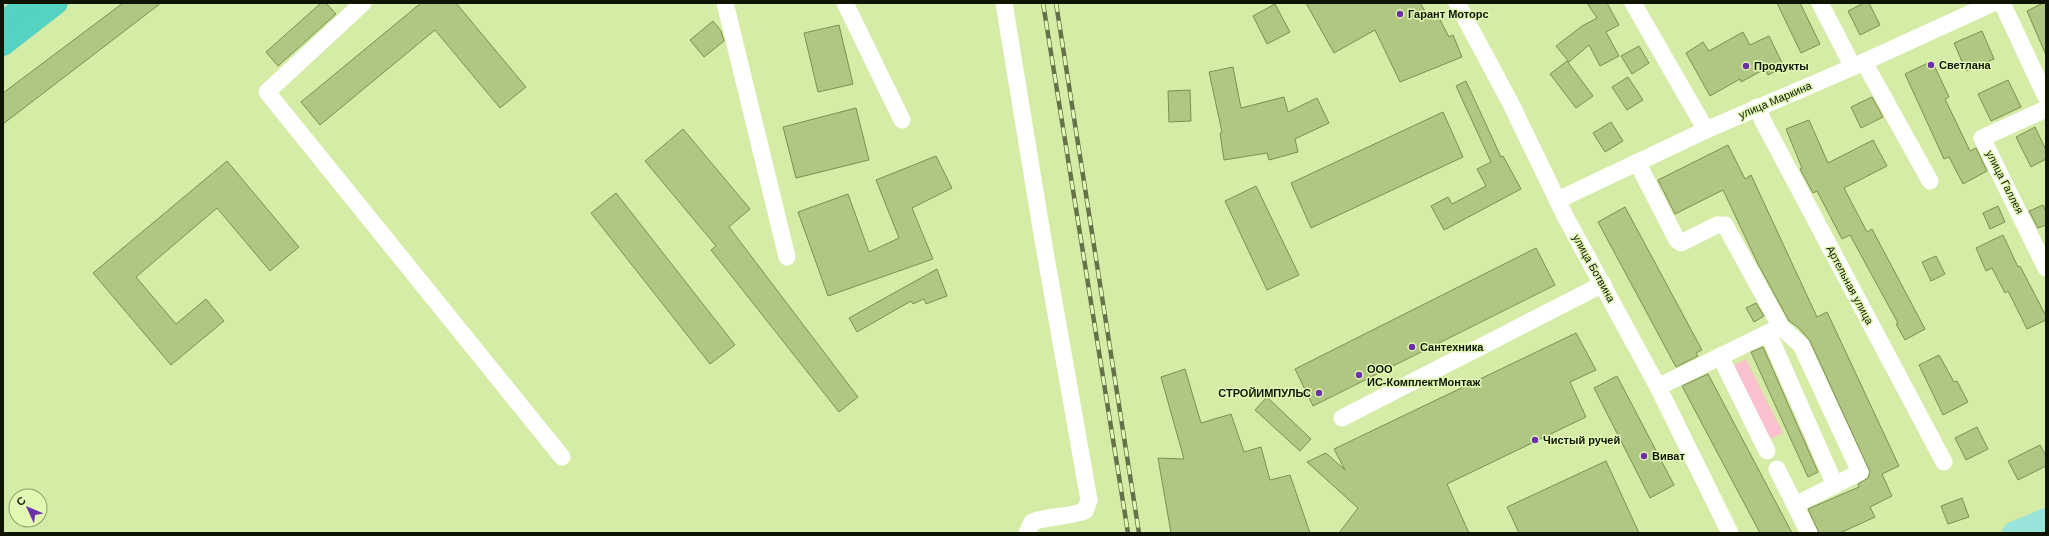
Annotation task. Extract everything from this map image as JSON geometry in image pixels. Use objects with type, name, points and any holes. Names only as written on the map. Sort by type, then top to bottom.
[{"type":"highway","points":[[3,22],[28,3]]},
{"type":"highway","points":[[3,45],[57,3]]},
{"type":"main road","points":[[2013,533],[2046,519]]},
{"type":"street","points":[[363,3],[266,92],[562,457]]},
{"type":"street","points":[[725,3],[787,257]]},
{"type":"street","points":[[845,3],[902,120]]},
{"type":"street","points":[[1004,3],[1044,246],[1089,500],[1085,511],[1071,516],[1032,522],[1027,533]]},
{"type":"street","name":"улица Ботвина","points":[[1457,3],[1512,104],[1558,200],[1658,387],[1730,533]]},
{"type":"street","points":[[1633,3],[1706,130]]},
{"type":"street","points":[[1820,3],[1930,180]]},
{"type":"street","name":"улица Маркина","points":[[1558,200],[1706,130],[1858,65],[1993,3]]},
{"type":"street","points":[[2002,3],[2046,97]]},
{"type":"street","name":"Артельная улица","points":[[1757,107],[1764,123],[1944,462]]},
{"type":"street","name":"улица Галлея","points":[[2046,110],[1982,138],[2009,189],[2046,268]]},
{"type":"street","points":[[1637,162],[1677,240],[1681,243],[1717,225],[1725,225],[1774,330],[1835,485]]},
{"type":"street","points":[[1342,418],[1602,284]]},
{"type":"street","points":[[1658,387],[1774,330]]},
{"type":"street","points":[[1774,330],[1801,345],[1860,472],[1795,505]]},
{"type":"street","points":[[1720,356],[1767,451]]},
{"type":"street","points":[[1777,469],[1809,533]]},
{"type":"shaded area","points":[[1746,359],[1783,433],[1767,441],[1730,367]]},
{"type":"building","points":[[123,3],[161,3],[3,124],[3,93]]},
{"type":"building","points":[[321,3],[326,3],[336,14],[278,66],[266,52]]},
{"type":"building","points":[[421,3],[456,3],[526,87],[500,108],[435,30],[320,125],[301,102]]},
{"type":"building","points":[[1306,3],[1420,3],[1428,16],[1436,12],[1449,37],[1453,35],[1462,57],[1400,82],[1375,30],[1334,53]]},
{"type":"building","points":[[1587,3],[1607,3],[1619,25],[1606,32],[1619,56],[1600,66],[1589,45],[1569,62],[1556,46],[1582,26],[1597,18]]},
{"type":"building","points":[[1777,3],[1800,3],[1820,44],[1801,53]]},
{"type":"building","points":[[1864,3],[1869,3],[1880,25],[1860,35],[1848,11]]},
{"type":"building","points":[[2046,3],[2046,55],[2027,11]]},
{"type":"building","points":[[1275,4],[1290,32],[1267,44],[1253,16]]},
{"type":"building","points":[[713,21],[721,31],[724,41],[704,57],[690,40]]},
{"type":"building","points":[[839,25],[853,84],[818,92],[804,33]]},
{"type":"building","points":[[1982,31],[1994,59],[1966,71],[1954,43]]},
{"type":"building","points":[[1743,32],[1750,45],[1769,36],[1784,67],[1768,75],[1765,69],[1741,82],[1740,79],[1710,96],[1686,53],[1703,42],[1709,51]]},
{"type":"building","points":[[1639,46],[1649,63],[1632,74],[1621,56]]},
{"type":"building","points":[[1567,61],[1593,96],[1576,108],[1550,74]]},
{"type":"building","points":[[1932,61],[1949,97],[1945,99],[1970,151],[1976,148],[1987,171],[1963,184],[1949,157],[1944,159],[1905,74]]},
{"type":"building","points":[[1233,67],[1241,108],[1284,97],[1288,112],[1317,98],[1329,123],[1295,139],[1298,152],[1269,160],[1267,153],[1224,160],[1220,133],[1222,132],[1209,72]]},
{"type":"building","points":[[1628,77],[1643,100],[1627,110],[1612,87]]},
{"type":"building","points":[[2008,80],[2021,107],[1991,121],[1978,94]]},
{"type":"building","points":[[1466,81],[1501,157],[1503,156],[1521,189],[1444,230],[1431,206],[1448,197],[1452,204],[1486,186],[1477,169],[1491,162],[1456,86]]},
{"type":"building","points":[[1190,90],[1191,121],[1169,122],[1168,91]]},
{"type":"building","points":[[1872,97],[1883,117],[1861,128],[1851,107]]},
{"type":"building","points":[[856,108],[869,160],[796,178],[783,127]]},
{"type":"building","points":[[1443,112],[1463,157],[1311,228],[1291,183]]},
{"type":"building","points":[[1809,120],[1828,163],[1873,140],[1887,166],[1844,188],[1867,232],[1872,229],[1925,329],[1905,340],[1896,324],[1898,323],[1850,235],[1842,239],[1817,191],[1813,193],[1800,169],[1802,168],[1786,129]]},
{"type":"building","points":[[1611,122],[1623,141],[1605,152],[1593,133]]},
{"type":"building","points":[[2035,127],[2046,150],[2046,159],[2031,167],[2016,137]]},
{"type":"building","points":[[683,129],[750,209],[729,227],[858,397],[839,412],[711,250],[716,246],[645,161]]},
{"type":"building","points":[[1728,145],[1745,179],[1751,175],[1817,317],[1827,312],[1899,466],[1882,474],[1892,496],[1870,507],[1875,517],[1840,533],[1819,533],[1808,509],[1859,487],[1858,484],[1868,478],[1870,472],[1810,341],[1799,328],[1789,321],[1758,264],[1723,190],[1675,214],[1658,180]]},
{"type":"building","points":[[936,156],[952,188],[912,208],[933,259],[828,296],[798,212],[848,194],[869,252],[899,238],[876,180]]},
{"type":"building","points":[[227,161],[299,247],[270,271],[217,208],[136,277],[176,324],[206,299],[224,321],[171,365],[93,273]]},
{"type":"building","points":[[1256,186],[1299,275],[1267,290],[1225,201]]},
{"type":"building","points":[[616,193],[735,345],[710,364],[591,213]]},
{"type":"building","points":[[2043,205],[2046,212],[2046,225],[2038,228],[2029,211]]},
{"type":"building","points":[[1998,206],[2005,222],[1990,229],[1983,213]]},
{"type":"building","points":[[1625,207],[1702,350],[1696,353],[1698,356],[1676,367],[1598,222]]},
{"type":"building","points":[[2003,235],[2018,267],[2020,266],[2046,316],[2046,320],[2027,329],[2008,291],[2005,293],[1992,268],[1986,271],[1976,248]]},
{"type":"building","points":[[1536,248],[1555,285],[1313,406],[1295,369]]},
{"type":"building","points":[[1936,256],[1945,274],[1931,281],[1922,262]]},
{"type":"building","points":[[937,269],[947,296],[926,304],[924,299],[913,304],[911,301],[857,332],[849,318]]},
{"type":"building","points":[[1756,303],[1764,316],[1754,322],[1746,308]]},
{"type":"building","points":[[1576,333],[1596,370],[1570,382],[1586,417],[1447,484],[1469,533],[1339,533],[1358,508],[1307,462],[1326,453],[1345,470],[1334,449]]},
{"type":"building","points":[[1763,347],[1818,472],[1808,477],[1751,352]]},
{"type":"building","points":[[1939,355],[1954,382],[1957,381],[1968,402],[1943,415],[1919,365]]},
{"type":"building","points":[[1185,369],[1201,423],[1231,414],[1244,452],[1261,447],[1270,480],[1290,475],[1310,533],[1171,533],[1158,458],[1184,459],[1161,377]]},
{"type":"building","points":[[1708,374],[1792,533],[1760,533],[1682,386]]},
{"type":"building","name":"Виват","points":[[1617,376],[1674,485],[1650,498],[1594,388]]},
{"type":"building","points":[[1267,397],[1311,439],[1300,451],[1255,410]]},
{"type":"building","points":[[1977,427],[1988,449],[1966,460],[1955,438]]},
{"type":"building","points":[[2040,445],[2046,456],[2046,466],[2018,480],[2008,461]]},
{"type":"building","points":[[1606,461],[1639,533],[1519,533],[1507,507]]},
{"type":"building","points":[[1962,498],[1969,517],[1948,524],[1941,506]]},
{"type":"railway","points":[[1043,3],[1128,533]]},
{"type":"railway","points":[[1056,3],[1139,533]]},
{"type":"place","name":"Гарант Моторс","points":[[1400,14]]},
{"type":"place","name":"Светлана","points":[[1931,65]]},
{"type":"place","name":"Продукты","points":[[1746,66]]},
{"type":"place","name":"Сантехника","points":[[1412,347]]},
{"type":"place","name":"ООО ИС-КомплектМонтаж","points":[[1359,375]]},
{"type":"place","name":"СТРОЙИМПУЛЬС","points":[[1319,393]]},
{"type":"place","name":"Чистый ручей","points":[[1535,440]]},
{"type":"place","name":"Виват","points":[[1644,456]]}]
